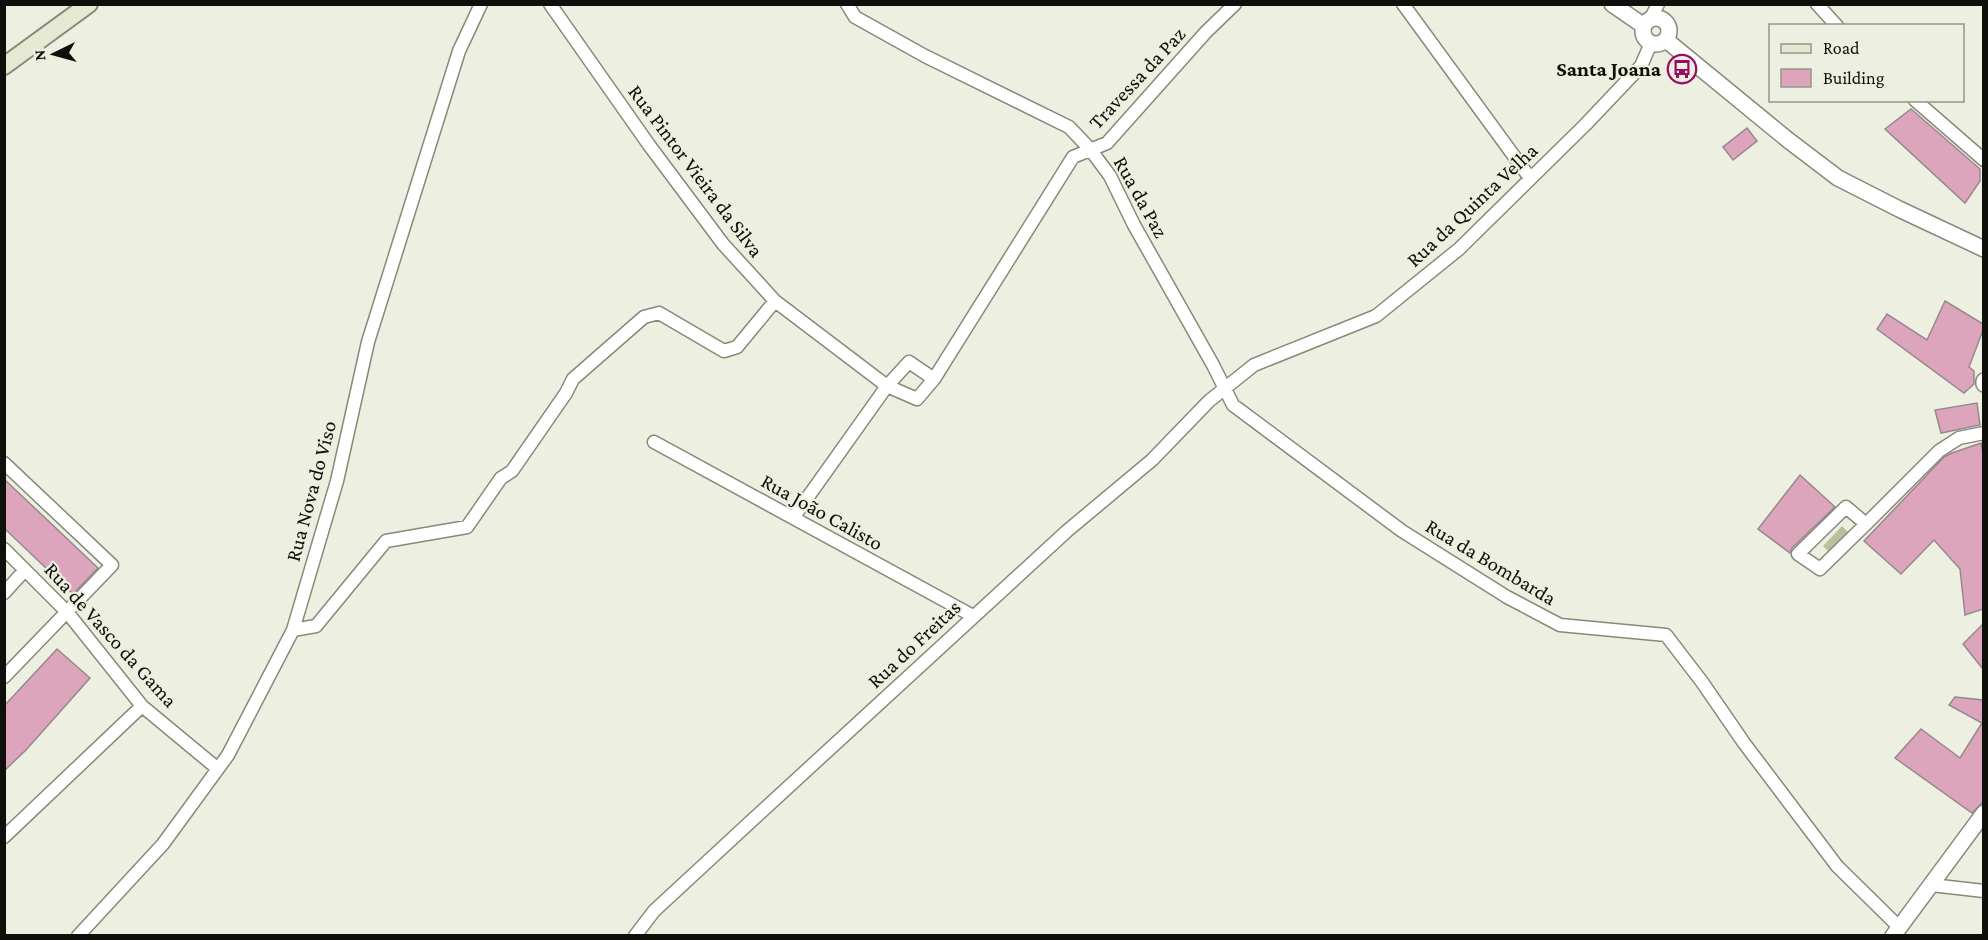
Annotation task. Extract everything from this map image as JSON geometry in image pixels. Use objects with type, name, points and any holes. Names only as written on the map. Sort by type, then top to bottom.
[{"type":"main road","points":[[4,66],[89,4]]},
{"type":"street","name":"Rua Nova do Viso","points":[[78,936],[163,844],[228,755],[293,630],[337,481],[368,342],[459,51],[481,4]]},
{"type":"street","name":"Rua Pintor Vieira da Silva","points":[[550,4],[649,145],[723,244],[775,301],[887,386],[917,399],[934,379]]},
{"type":"street","name":"Rua da Paz","points":[[847,4],[855,17],[925,56],[1068,127],[1090,149],[1110,176],[1134,225],[1226,388]]},
{"type":"street","name":"Travessa da Paz","points":[[934,379],[1073,158],[1107,143],[1206,32],[1235,4]]},
{"type":"street","points":[[1403,4],[1530,178]]},
{"type":"street","points":[[1612,4],[1660,18],[1667,23],[1669,32],[1666,40],[1657,44],[1651,43],[1643,34],[1651,16]]},
{"type":"street","points":[[1817,4],[1835,24]]},
{"type":"street","points":[[1666,40],[1838,178],[1983,249]]},
{"type":"street","name":"Rua da Quinta Velha","points":[[1226,388],[1254,365],[1376,316],[1459,249],[1586,124],[1641,66],[1651,43]]},
{"type":"street","points":[[1917,102],[1983,159]]},
{"type":"street","points":[[293,630],[316,626],[386,541],[467,527],[501,478],[512,471],[566,393],[573,379],[644,317],[659,313],[724,351],[737,346],[775,301]]},
{"type":"street","points":[[793,518],[887,386],[909,362],[934,379]]},
{"type":"street","name":"Rua do Freitas","points":[[635,936],[654,911],[973,616],[1067,531],[1152,460],[1209,401],[1226,388]]},
{"type":"street","name":"Rua da Bombarda","points":[[1226,388],[1233,405],[1402,531],[1507,597],[1560,626],[1666,635],[1837,866],[1896,931]]},
{"type":"street","points":[[1866,524],[1846,507],[1798,554],[1820,569],[1866,524],[1939,451],[1959,438],[1983,433]]},
{"type":"street","name":"Rua João Calisto","points":[[654,442],[973,616]]},
{"type":"street","points":[[4,463],[112,565],[4,677]]},
{"type":"street","name":"Rua de Vasco da Gama","points":[[4,549],[67,612],[142,706],[218,769]]},
{"type":"street","points":[[4,593],[26,570]]},
{"type":"street","points":[[4,837],[142,706]]},
{"type":"street","points":[[1896,931],[1983,813]]},
{"type":"street","points":[[1931,885],[1983,891]]},
{"type":"green space","points":[[1842,526],[1849,533],[1830,553],[1823,546]]},
{"type":"building","points":[[1911,109],[1980,169],[1980,181],[1965,203],[1885,129]]},
{"type":"building","points":[[1747,128],[1757,141],[1733,160],[1723,147]]},
{"type":"building","points":[[1945,301],[1983,324],[1983,330],[1969,367],[1974,371],[1974,384],[1964,393],[1877,329],[1887,314],[1927,340]]},
{"type":"building","points":[[1977,403],[1980,425],[1941,433],[1935,410]]},
{"type":"building","points":[[1981,443],[1983,453],[1983,609],[1965,615],[1960,569],[1934,540],[1901,574],[1864,541],[1944,457]]},
{"type":"building","points":[[1800,475],[1835,507],[1792,548],[1790,553],[1758,529]]},
{"type":"building","points":[[4,479],[98,568],[73,594],[4,528]]},
{"type":"building","points":[[1983,624],[1983,669],[1963,644]]},
{"type":"building","points":[[57,649],[90,678],[26,750],[4,771],[4,706]]},
{"type":"building","points":[[1955,697],[1983,700],[1983,802],[1972,813],[1895,758],[1921,729],[1960,758],[1982,723],[1949,705]]},
{"type":"place","name":"Santa Joana","points":[[1682,69]]}]
